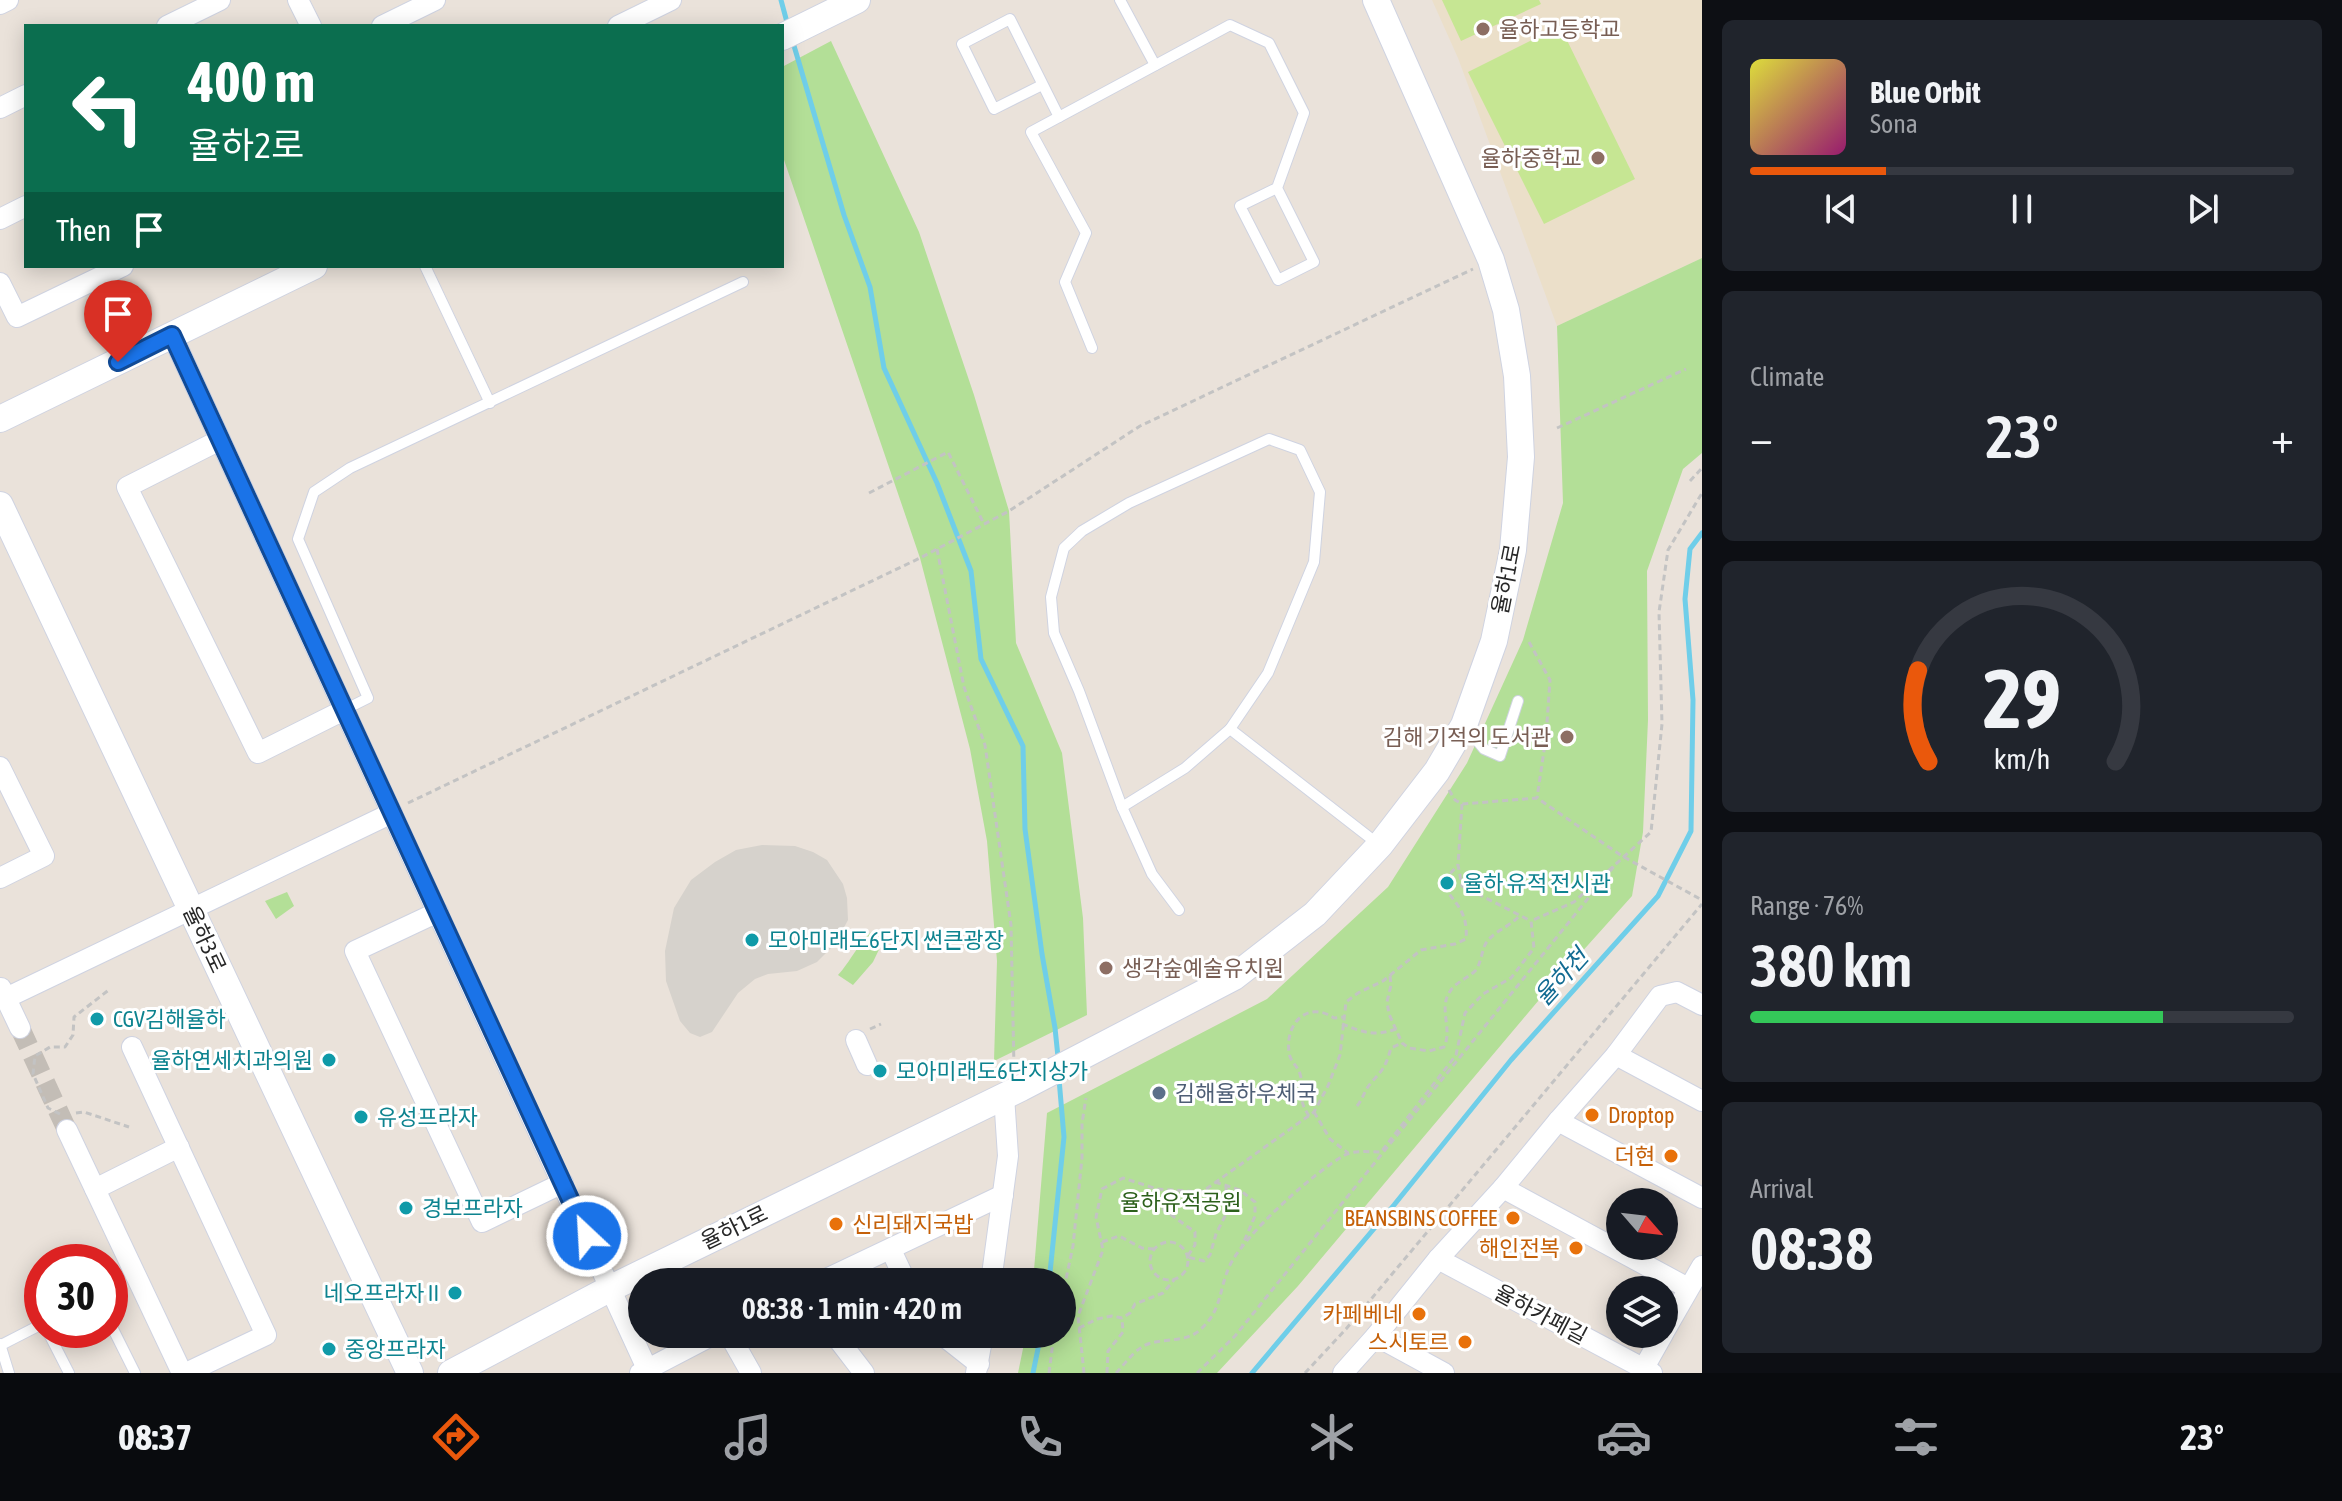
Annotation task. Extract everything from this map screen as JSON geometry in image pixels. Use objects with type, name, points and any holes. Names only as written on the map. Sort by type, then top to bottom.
[{"type":"street","points":[[0,4],[8,0]]},
{"type":"street","points":[[171,24],[220,0]]},
{"type":"street","points":[[298,0],[310,24]]},
{"type":"street","points":[[386,24],[435,0]]},
{"type":"street","points":[[620,24],[634,8],[671,0]]},
{"type":"street","name":"율하1로","points":[[451,1373],[611,1288],[1014,1091],[1234,977],[1315,914],[1380,845],[1437,771],[1464,725],[1494,641],[1513,550],[1521,457],[1517,376],[1506,310],[1491,260],[1376,0]]},
{"type":"street","points":[[784,36],[848,2]]},
{"type":"street","points":[[0,108],[24,96]]},
{"type":"street","points":[[0,219],[24,207]]},
{"type":"street","points":[[0,283],[17,317],[119,268]]},
{"type":"street","points":[[0,419],[310,268]]},
{"type":"street","points":[[172,335],[344,710],[398,808],[438,912],[611,1288],[645,1372],[689,1348]]},
{"type":"street","points":[[220,440],[127,487],[258,753],[344,710]]},
{"type":"street","name":"율하3로","points":[[0,505],[410,1373]]},
{"type":"street","points":[[0,767],[44,856],[0,878]]},
{"type":"street","points":[[20,1028],[3,992],[191,910],[398,808]]},
{"type":"street","points":[[438,912],[355,951],[482,1222],[563,1183]]},
{"type":"street","points":[[1343,1373],[1616,1055],[1660,996],[1677,992],[1702,1005]]},
{"type":"street","points":[[861,1036],[867,1065]]},
{"type":"street","points":[[67,1130],[184,1373],[266,1335],[132,1047]]},
{"type":"street","points":[[1616,1055],[1702,1101]]},
{"type":"street","points":[[993,1268],[1014,1091]]},
{"type":"street","points":[[1558,1121],[1702,1198]]},
{"type":"street","points":[[95,1189],[179,1147]]},
{"type":"street","points":[[1503,1188],[1688,1288]]},
{"type":"street","points":[[851,1268],[1003,1195]]},
{"type":"street","points":[[891,1250],[899,1268]]},
{"type":"street","name":"율하카페길","points":[[1438,1259],[1645,1371]]},
{"type":"street","points":[[1678,1306],[1702,1266]]},
{"type":"street","points":[[1376,1336],[1444,1373]]},
{"type":"street","points":[[737,1348],[751,1373]]},
{"type":"street","points":[[845,1348],[864,1373]]},
{"type":"street","points":[[956,1348],[978,1369]]},
{"type":"street","points":[[978,1369],[981,1348]]},
{"type":"street","points":[[1645,1371],[1656,1348]]},
{"type":"lane","points":[[1120,0],[1155,65]]},
{"type":"lane","points":[[1042,85],[994,109],[962,44],[1010,19],[1059,117]]},
{"type":"lane","points":[[1092,348],[1065,282],[1086,233],[1031,132],[1230,25],[1269,43],[1304,113],[1277,188],[1240,206],[1278,280],[1314,262],[1277,188]]},
{"type":"lane","points":[[426,268],[490,403]]},
{"type":"lane","points":[[344,710],[368,698],[298,539],[314,492],[350,468],[743,282]]},
{"type":"lane","points":[[1122,807],[1185,768],[1230,729],[1268,673],[1314,562],[1320,492],[1300,450],[1269,439],[1129,503],[1082,531],[1064,548],[1051,597],[1054,633],[1122,807],[1152,874],[1179,910]]},
{"type":"lane","points":[[1464,725],[1484,749],[1500,756],[1518,701]]},
{"type":"lane","points":[[1230,729],[1380,845]]},
{"type":"lane","points":[[9,1373],[1,1344],[24,1333]]},
{"type":"lane","points":[[56,1348],[69,1373]]},
{"type":"lane","points":[[122,1348],[135,1373]]},
{"type":"path","points":[[398,808],[949,543],[1009,511],[1140,426],[1491,260]]},
{"type":"path","points":[[1557,428],[1686,369]]},
{"type":"path","points":[[869,493],[948,452],[984,524]]},
{"type":"path","points":[[1690,481],[1702,468]]},
{"type":"path","points":[[1531,921],[1574,902],[1651,832],[1662,724],[1659,612],[1668,550],[1702,493]]},
{"type":"path","points":[[937,549],[964,687],[985,745],[1011,925],[1014,1091]]},
{"type":"path","points":[[1529,642],[1550,680],[1537,798]]},
{"type":"path","points":[[1305,1373],[1346,1329],[1702,902],[1622,856],[1537,798],[1462,804],[1455,800],[1437,771]]},
{"type":"path","points":[[1462,804],[1458,865],[1462,886],[1531,921]]},
{"type":"path","points":[[1197,1373],[1235,1336],[1622,856]]},
{"type":"path","points":[[1084,1373],[1078,1316],[1103,1250],[1096,1217],[1102,1189],[1123,1178],[1157,1189],[1202,1192],[1314,1112],[1340,1055],[1346,1002],[1383,981],[1421,950],[1466,939],[1467,925],[1459,906],[1445,889],[1448,876],[1458,865]]},
{"type":"path","points":[[1389,976],[1389,1014],[1402,1043],[1409,1048],[1429,1051],[1444,1047],[1448,1038],[1446,1001],[1453,986],[1476,971],[1486,944],[1520,915]]},
{"type":"path","points":[[1240,1248],[1294,1192],[1348,1153],[1381,1152],[1456,1055],[1465,1013],[1483,994],[1511,978],[1534,948],[1531,921]]},
{"type":"path","points":[[110,989],[74,1017],[73,1035],[65,1047],[50,1047],[35,1056],[33,1074],[48,1108],[60,1114],[84,1112],[129,1127]]},
{"type":"path","points":[[1309,1116],[1300,1103],[1300,1073],[1291,1060],[1291,1028],[1301,1016],[1313,1011],[1327,1013],[1334,1018],[1343,1017]]},
{"type":"path","points":[[861,1036],[881,1024]]},
{"type":"path","points":[[1342,1024],[1362,1032],[1382,1034],[1396,1029]]},
{"type":"path","points":[[1357,1106],[1370,1084],[1380,1075],[1391,1048],[1402,1043]]},
{"type":"path","points":[[1068,1268],[1086,1098]]},
{"type":"path","points":[[1314,1112],[1330,1139],[1348,1153]]},
{"type":"path","points":[[1116,1373],[1143,1345],[1197,1334],[1215,1314],[1231,1262],[1255,1216],[1255,1202],[1240,1190],[1215,1182]]},
{"type":"path","points":[[1101,1242],[1119,1236],[1142,1248],[1154,1249],[1170,1242],[1181,1246],[1187,1257],[1204,1261],[1210,1255],[1227,1212],[1226,1186]]},
{"type":"path","points":[[1079,1328],[1097,1319],[1122,1318],[1130,1313],[1135,1304],[1163,1293],[1186,1269],[1187,1257],[1195,1245],[1195,1232],[1163,1209],[1157,1189]]},
{"type":"path","points":[[1154,1249],[1150,1261],[1154,1273],[1165,1279],[1177,1278]]},
{"type":"path","points":[[1107,1373],[1108,1351],[1123,1332],[1122,1318]]},
{"type":"path","points":[[1049,1373],[1052,1348]]},
{"type":"shaded area","name":"율하중학교","points":[[1432,0],[1702,0],[1702,258],[1557,326],[1458,58]]},
{"type":"shaded area","name":"모아미래도6단지 썬큰광장","points":[[762,845],[795,846],[827,860],[843,884],[848,920],[835,944],[817,962],[797,971],[768,974],[755,979],[738,993],[712,1032],[700,1037],[690,1033],[680,1021],[666,981],[665,951],[674,908],[691,880],[715,862],[736,850]]},
{"type":"green space","points":[[1442,0],[1539,0],[1541,4],[1461,41]]},
{"type":"green space","points":[[1560,26],[1635,179],[1544,224],[1468,72]]},
{"type":"green space","points":[[831,41],[919,232],[1009,511],[1016,643],[1062,753],[1083,918],[1087,1015],[994,1061],[997,961],[987,841],[970,749],[920,558],[784,160],[784,66]]},
{"type":"green space","name":"율하유적공원","points":[[1702,258],[1702,453],[1683,469],[1647,571],[1648,720],[1643,832],[1632,896],[1544,994],[1298,1286],[1217,1373],[1018,1373],[1023,1348],[1076,1348],[1076,1268],[1034,1268],[1047,1113],[1267,999],[1388,887],[1467,763],[1523,640],[1563,503],[1557,326]]},
{"type":"green space","points":[[287,892],[294,906],[276,919],[265,901]]},
{"type":"green space","points":[[873,931],[885,937],[873,962],[853,985],[838,975]]},
{"type":"waterway","points":[[781,0],[788,26]]},
{"type":"waterway","points":[[792,39],[844,215],[870,287],[884,368],[937,483],[971,571],[981,659],[1023,746],[1025,829],[1058,1057]]},
{"type":"waterway","name":"율하천","points":[[1252,1373],[1511,1060],[1658,896],[1691,831],[1693,700],[1685,599],[1690,549],[1702,533]]},
{"type":"waterway","points":[[1050,1268],[1064,1137],[1059,1079]]},
{"type":"waterway","points":[[1033,1373],[1038,1348]]},
{"type":"tunnel","points":[[20,1028],[67,1130]]},
{"type":"place","name":"율하고등학교","points":[[1483,29]]},
{"type":"place","name":"율하중학교","points":[[1598,158]]},
{"type":"place","name":"김해 기적의 도서관","points":[[1567,737]]},
{"type":"place","name":"율하 유적 전시관","points":[[1447,883]]},
{"type":"place","name":"모아미래도6단지 썬큰광장","points":[[752,940]]},
{"type":"place","name":"생각숲예술유치원","points":[[1106,968]]},
{"type":"place","name":"CGV김해율하","points":[[97,1019]]},
{"type":"place","name":"율하연세치과의원","points":[[329,1060]]},
{"type":"place","name":"모아미래도6단지상가","points":[[880,1071]]},
{"type":"place","name":"김해율하우체국","points":[[1159,1093]]},
{"type":"place","name":"Droptop","points":[[1592,1115]]},
{"type":"place","name":"유성프라자","points":[[361,1117]]},
{"type":"place","name":"더현","points":[[1671,1156]]},
{"type":"place","name":"경보프라자","points":[[406,1208]]},
{"type":"place","name":"BEANSBINS COFFEE","points":[[1513,1218]]},
{"type":"place","name":"신리돼지국밥","points":[[836,1224]]},
{"type":"place","name":"해인전복","points":[[1576,1248]]},
{"type":"place","name":"네오프라자 II","points":[[455,1293]]},
{"type":"place","name":"카페베네","points":[[1419,1314]]},
{"type":"place","name":"스시토르","points":[[1465,1342]]},
{"type":"place","name":"중앙프라자","points":[[329,1349]]},
{"type":"route","points":[[118,362],[172,335],[587,1236]]}]
